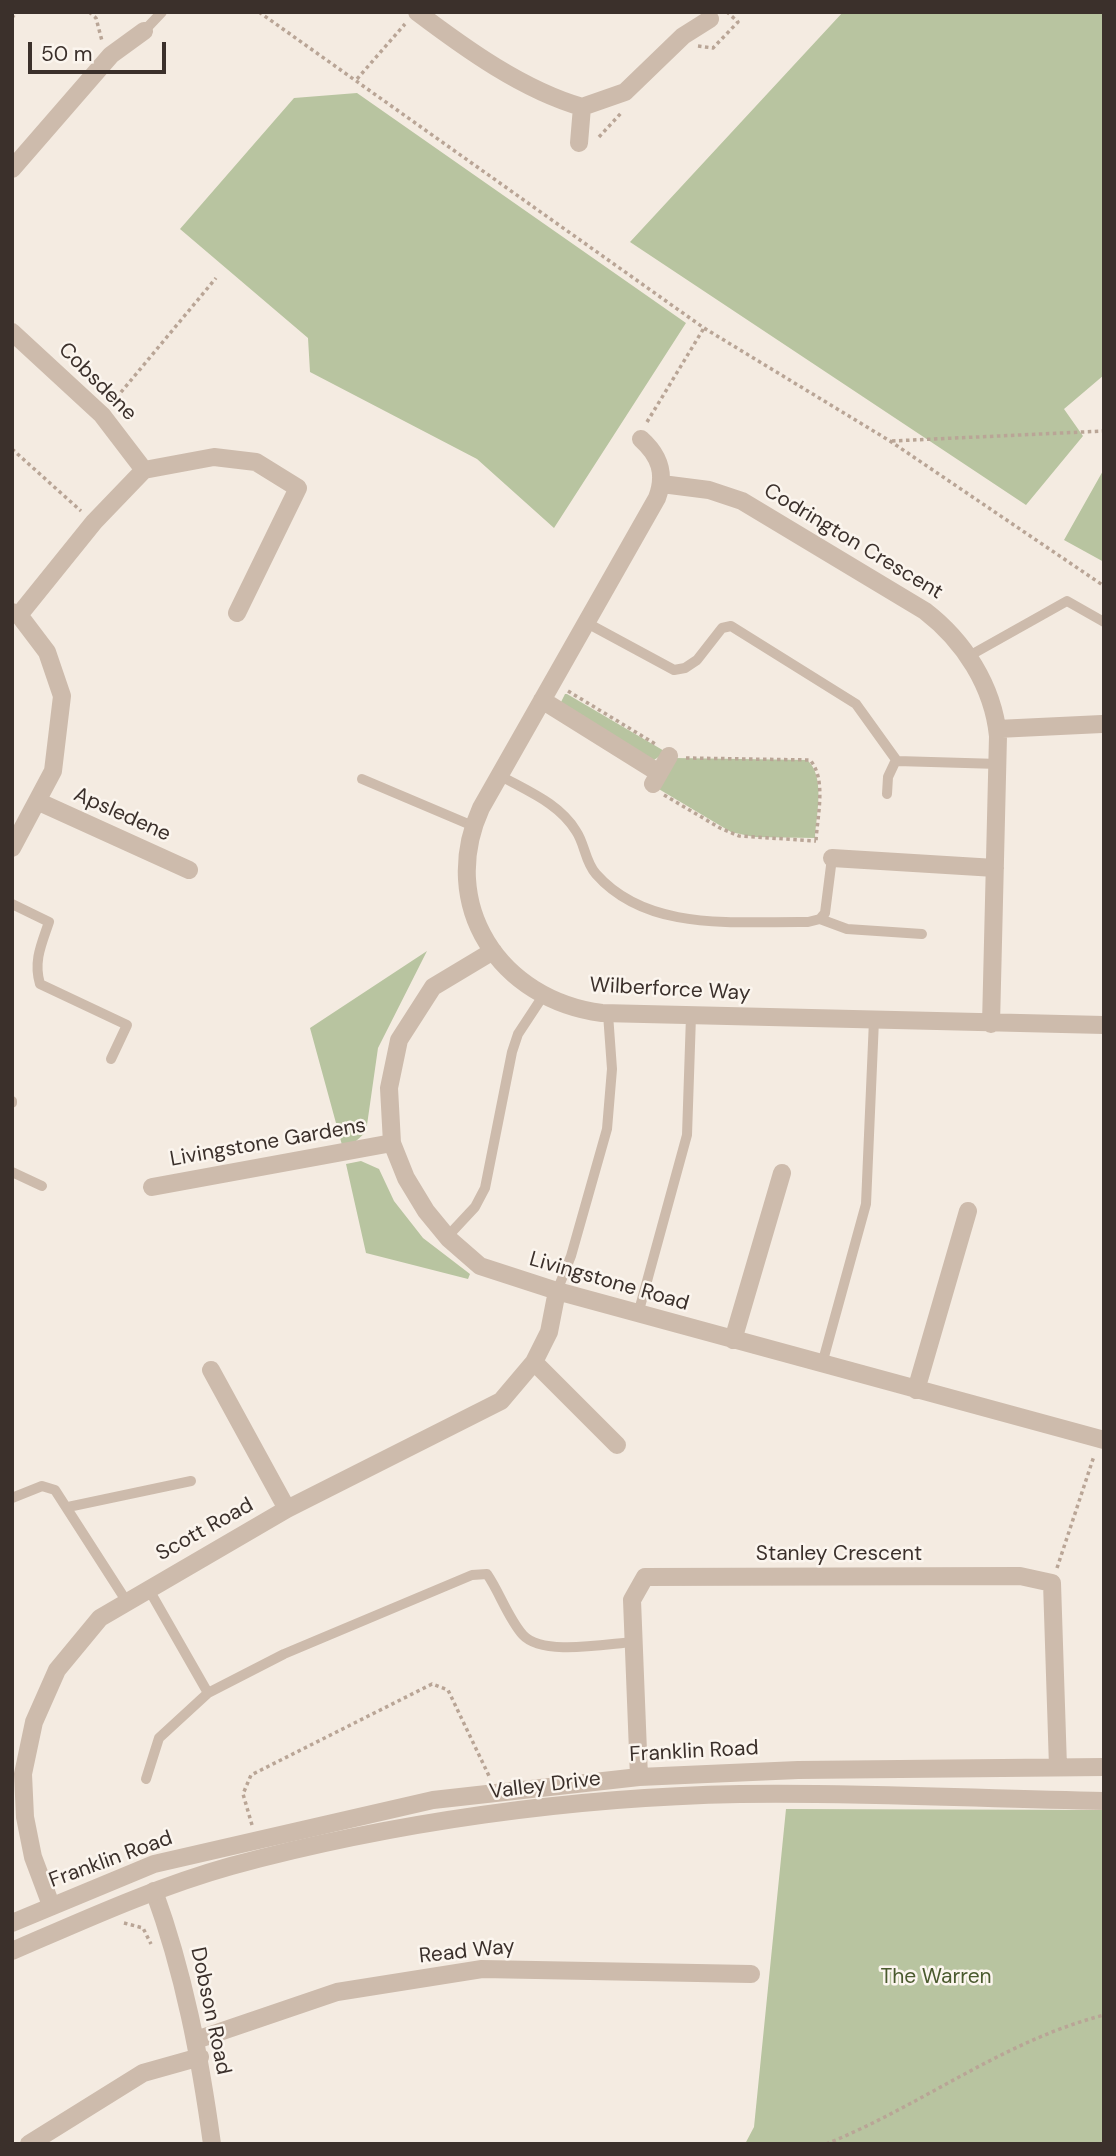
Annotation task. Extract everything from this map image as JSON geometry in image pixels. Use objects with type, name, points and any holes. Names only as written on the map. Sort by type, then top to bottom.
[{"type":"street","points":[[411,19],[549,95],[583,107],[625,92],[683,36],[710,19]]},
{"type":"street","points":[[12,169],[111,55],[144,31]]},
{"type":"street","points":[[579,143],[583,107]]},
{"type":"street","name":"Cobsdene","points":[[12,332],[103,415],[144,470]]},
{"type":"street","points":[[641,439],[658,458],[662,484]]},
{"type":"street","points":[[12,848],[53,771],[62,696],[47,652],[16,613],[94,522],[144,470],[214,457],[256,462],[298,488],[237,613]]},
{"type":"street","name":"Wilberforce Way","points":[[662,484],[655,503],[499,775],[473,826],[466,856],[468,895],[475,918],[493,951],[520,980],[543,996],[574,1008],[608,1014],[1104,1025]]},
{"type":"street","name":"Codrington Crescent","points":[[662,484],[716,491],[760,510],[921,608],[946,628],[969,656],[983,683],[997,729],[999,764],[991,1024]]},
{"type":"street","points":[[542,700],[658,783],[669,753]]},
{"type":"street","points":[[997,729],[1102,724]]},
{"type":"street","name":"Apsledene","points":[[37,801],[189,870]]},
{"type":"street","points":[[832,858],[995,868]]},
{"type":"street","name":"Livingstone Road","points":[[493,951],[433,986],[400,1040],[388,1088],[392,1143],[406,1178],[426,1211],[447,1237],[480,1266],[638,1314],[916,1390],[1102,1435]]},
{"type":"street","name":"Livingstone Gardens","points":[[152,1187],[392,1143]]},
{"type":"street","points":[[733,1340],[782,1172]]},
{"type":"street","points":[[916,1390],[968,1211]]},
{"type":"street","name":"Scott Road","points":[[51,1905],[33,1857],[25,1818],[23,1774],[19,1757],[57,1670],[100,1618],[148,1588],[287,1509],[378,1466],[501,1401],[534,1362],[549,1332],[558,1291]]},
{"type":"street","points":[[534,1362],[617,1445]]},
{"type":"street","points":[[211,1370],[287,1509]]},
{"type":"street","name":"Stanley Crescent","points":[[639,1777],[632,1600],[645,1577],[1020,1576],[1052,1583]]},
{"type":"street","points":[[1052,1583],[1058,1767]]},
{"type":"street","name":"Franklin Road","points":[[12,1923],[154,1864],[433,1800],[639,1777],[797,1770],[1104,1767]]},
{"type":"street","name":"Valley Drive","points":[[12,1951],[154,1891],[231,1866],[340,1840],[468,1818],[632,1799],[741,1794],[1104,1801]]},
{"type":"street","name":"Dobson Road","points":[[154,1891],[171,1937],[198,2048],[212,2144]]},
{"type":"street","name":"Read Way","points":[[29,2144],[143,2073],[337,1992],[482,1969],[751,1974]]},
{"type":"lane","points":[[144,31],[162,12]]},
{"type":"lane","points":[[969,656],[1067,601],[1104,622]]},
{"type":"lane","points":[[587,622],[672,670],[691,665],[723,628],[731,626],[856,704],[896,760]]},
{"type":"lane","points":[[896,760],[999,764]]},
{"type":"lane","points":[[887,794],[888,777],[896,760]]},
{"type":"lane","points":[[499,775],[561,811],[578,832],[596,875],[632,901],[656,914],[676,918],[744,921],[807,922],[820,919],[847,929],[922,934]]},
{"type":"lane","points":[[362,779],[473,826]]},
{"type":"lane","points":[[820,919],[825,913],[832,858]]},
{"type":"lane","points":[[12,904],[49,922],[38,955],[36,971],[40,984],[127,1025],[111,1059]]},
{"type":"lane","points":[[447,1237],[475,1208],[485,1188],[512,1052],[518,1034],[543,996]]},
{"type":"lane","points":[[558,1291],[571,1256],[607,1129],[612,1069],[608,1014]]},
{"type":"lane","points":[[638,1314],[687,1135],[691,1016]]},
{"type":"lane","points":[[822,1364],[866,1204],[874,1020]]},
{"type":"lane","points":[[12,1172],[42,1186]]},
{"type":"lane","points":[[68,1507],[191,1481]]},
{"type":"lane","points":[[12,1498],[42,1486],[55,1490],[127,1602]]},
{"type":"lane","points":[[146,1779],[150,1758],[159,1738],[208,1693],[284,1654],[472,1575],[487,1574],[521,1633],[532,1644],[547,1647],[633,1642]]},
{"type":"lane","points":[[148,1588],[208,1693]]},
{"type":"path","points":[[12,18],[16,12]]},
{"type":"path","points":[[89,12],[96,18],[99,34],[111,55]]},
{"type":"path","points":[[259,12],[705,328],[890,441],[1104,586]]},
{"type":"path","points":[[691,47],[713,48],[725,38],[738,24],[727,12]]},
{"type":"path","points":[[357,79],[411,19]]},
{"type":"path","points":[[579,143],[594,142],[629,106]]},
{"type":"path","points":[[103,415],[216,278]]},
{"type":"path","points":[[641,439],[638,437],[705,328]]},
{"type":"path","points":[[890,441],[1104,431]]},
{"type":"path","points":[[12,449],[94,522]]},
{"type":"path","points":[[564,689],[669,753],[810,760],[819,779],[816,841]]},
{"type":"path","points":[[658,783],[734,834],[753,838],[816,841],[832,858]]},
{"type":"path","points":[[1052,1583],[1102,1435]]},
{"type":"path","points":[[257,1840],[243,1794],[251,1775],[432,1684],[448,1690],[497,1793]]},
{"type":"path","points":[[122,1924],[143,1928],[152,1949]]},
{"type":"path","points":[[826,2144],[1028,2041],[1067,2025],[1104,2015]]},
{"type":"green space","points":[[843,12],[1104,12],[1104,375],[1064,409],[1083,436],[1026,505],[630,242]]},
{"type":"green space","points":[[357,93],[686,323],[554,528],[477,459],[310,372],[308,338],[180,229],[294,98]]},
{"type":"green space","points":[[1104,469],[1104,562],[1064,540]]},
{"type":"green space","points":[[565,694],[666,752],[654,760],[560,704]]},
{"type":"green space","points":[[674,758],[807,760],[813,767],[818,786],[815,838],[754,837],[731,832],[657,788]]},
{"type":"green space","points":[[427,951],[378,1048],[366,1132],[356,1141],[342,1145],[310,1028]]},
{"type":"green space","points":[[361,1161],[379,1169],[394,1201],[423,1238],[470,1274],[468,1279],[366,1253],[346,1164]]},
{"type":"green space","name":"The Warren","points":[[786,1809],[1104,1810],[1104,2144],[745,2144],[754,2127]]}]
